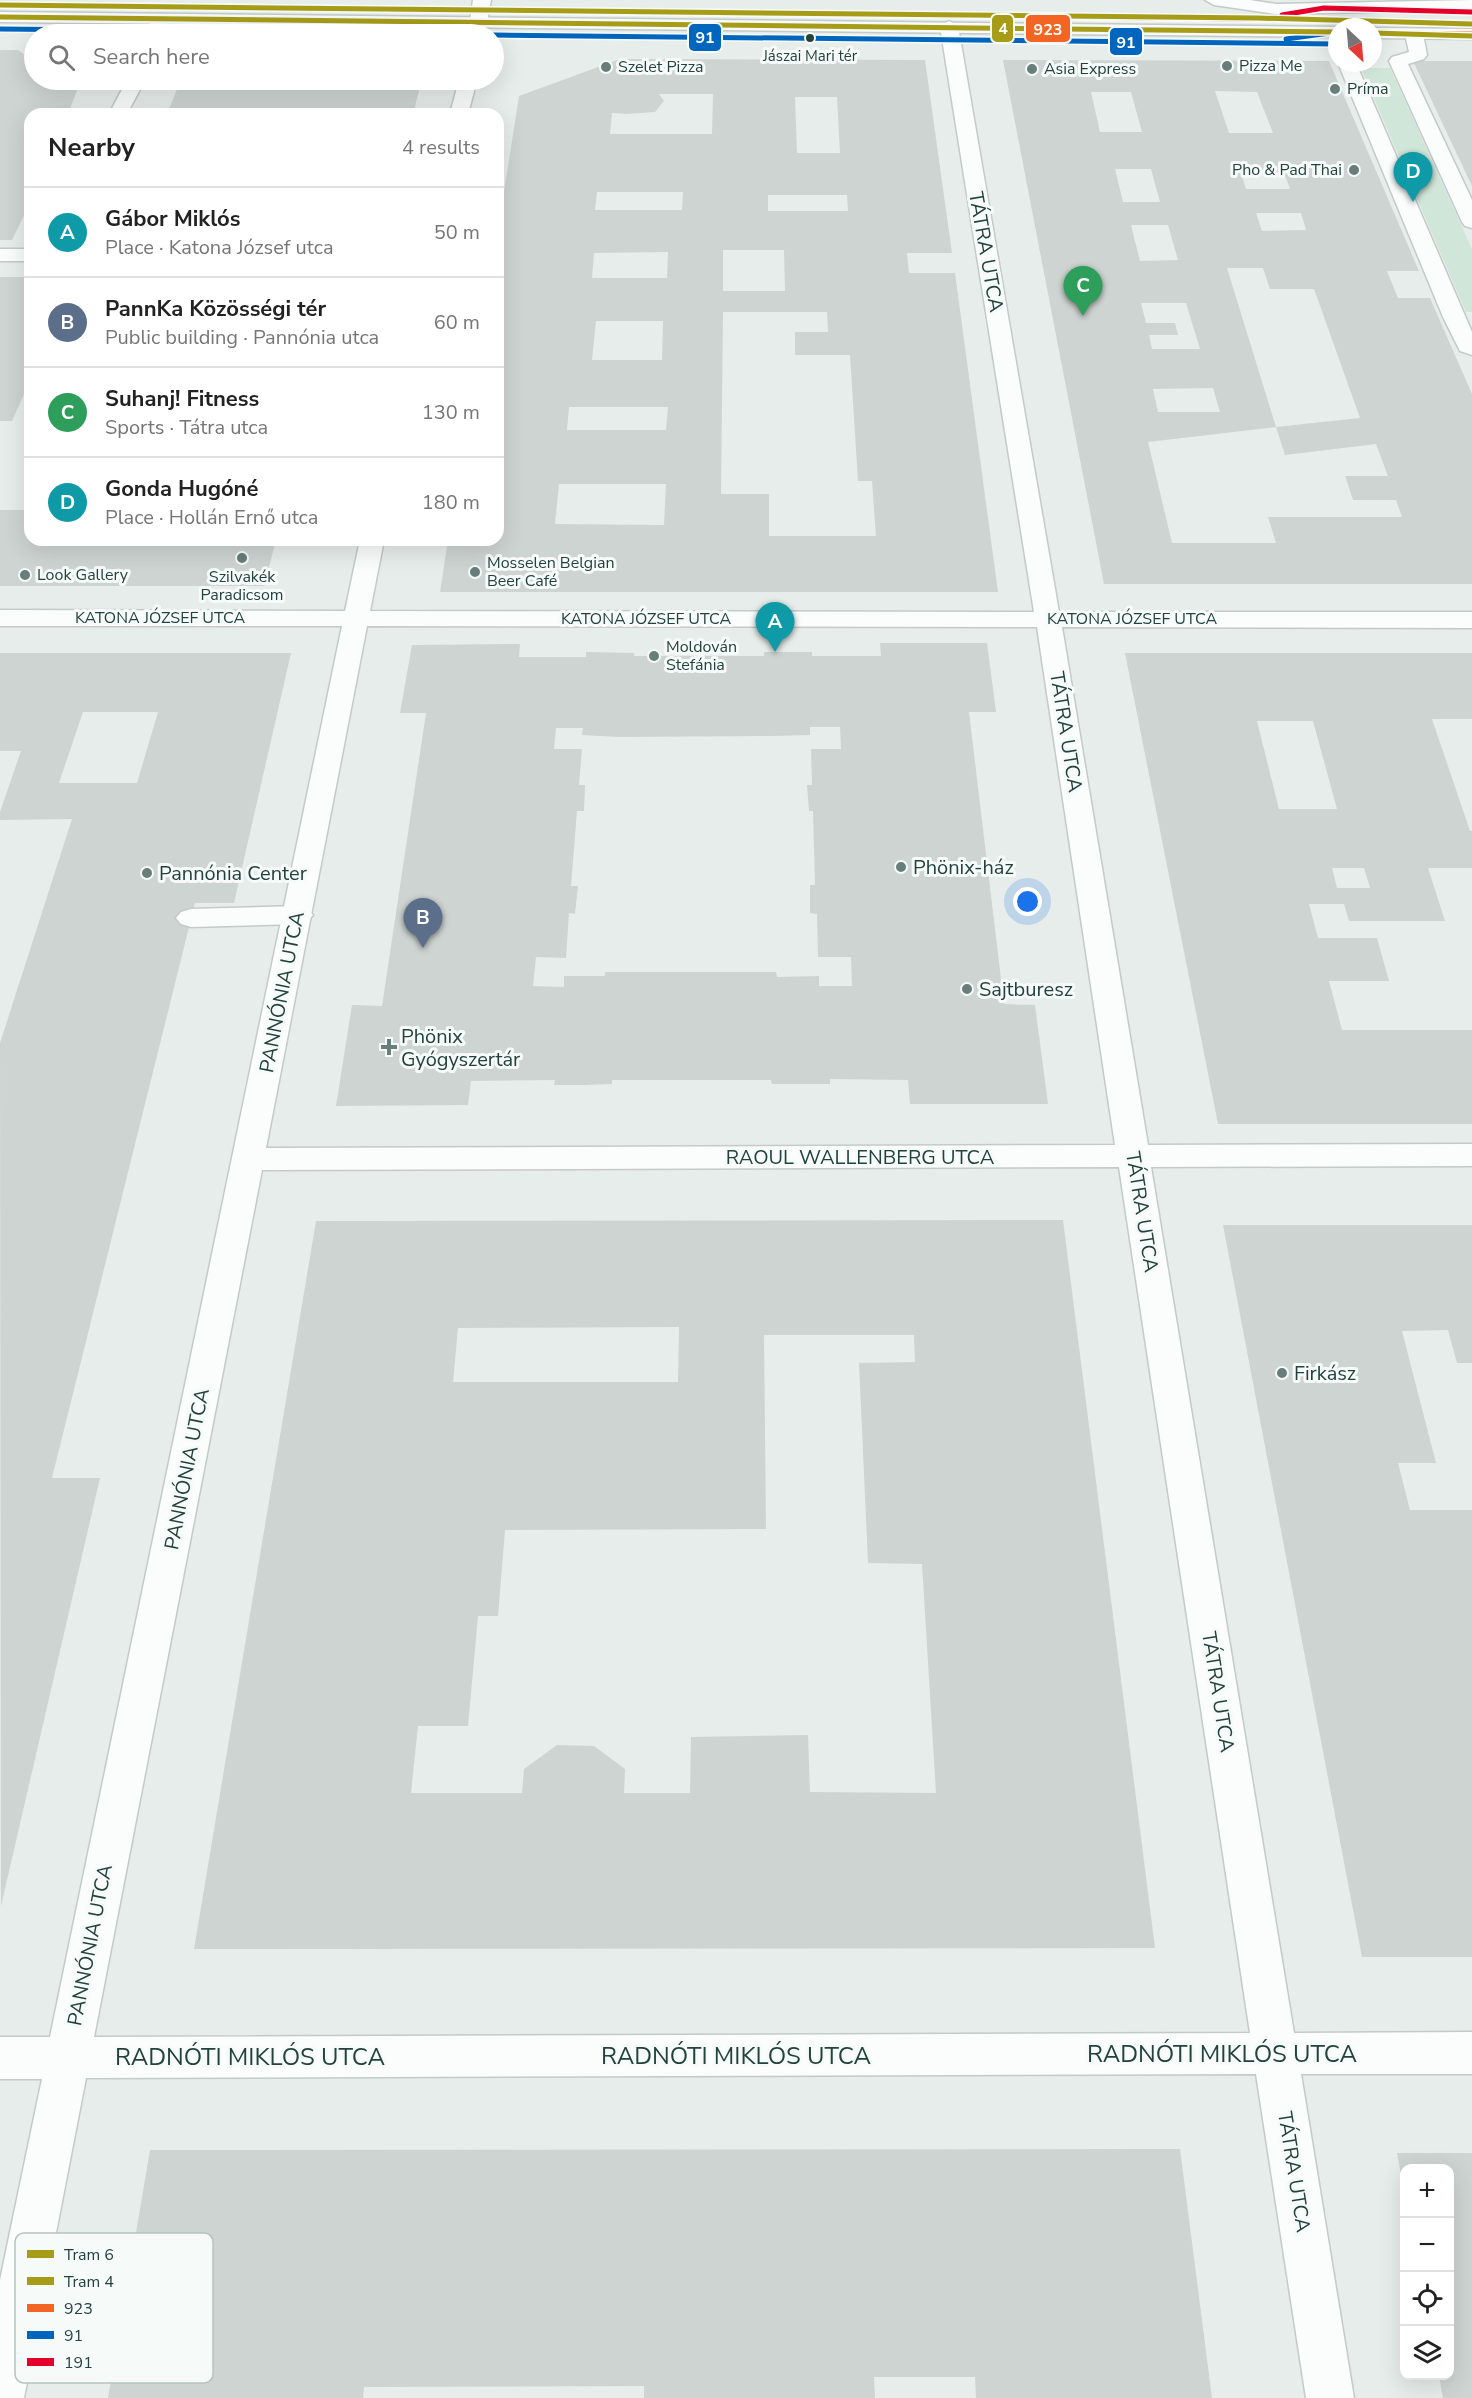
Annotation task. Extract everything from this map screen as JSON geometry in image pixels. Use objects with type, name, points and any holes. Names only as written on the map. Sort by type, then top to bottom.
[{"type":"street","points":[[479,24],[482,0]]},
{"type":"street","points":[[1214,0],[1276,9],[1472,5]]},
{"type":"street","points":[[0,17],[110,24]]},
{"type":"street","points":[[1261,32],[1324,20],[1472,24]]},
{"type":"street","points":[[504,29],[949,27],[1328,33]]},
{"type":"street","name":"TÁTRA UTCA","points":[[949,27],[1048,619],[1330,2398]]},
{"type":"street","points":[[1382,33],[1472,34]]},
{"type":"street","points":[[1382,61],[1398,61],[1418,55],[1414,34]]},
{"type":"street","points":[[1398,61],[1472,222]]},
{"type":"street","points":[[1351,72],[1454,317],[1468,346],[1472,348]]},
{"type":"street","points":[[121,108],[130,90]]},
{"type":"street","points":[[461,108],[465,90]]},
{"type":"street","points":[[0,255],[24,255]]},
{"type":"street","name":"PANNÓNIA UTCA","points":[[33,2233],[371,546]]},
{"type":"street","name":"KATONA JÓZSEF UTCA","points":[[0,618],[1472,620]]},
{"type":"street","points":[[191,918],[298,915]]},
{"type":"street","name":"RAOUL WALLENBERG UTCA","points":[[248,1159],[1472,1155]]},
{"type":"street","name":"RADNÓTI MIKLÓS UTCA","points":[[0,2058],[1472,2053]]},
{"type":"street","name":"PANNÓNIA UTCA","points":[[0,2398],[15,2323]]},
{"type":"green space","points":[[1382,68],[1390,68],[1472,249],[1472,312],[1466,312],[1363,72],[1382,72]]},
{"type":"building","points":[[0,50],[18,50],[24,54],[24,90],[77,90],[70,108],[24,108],[24,215],[12,240],[0,240]]},
{"type":"building","points":[[620,59],[925,60],[952,253],[907,253],[909,273],[955,273],[998,592],[440,592],[447,546],[504,546],[504,192],[519,96]],"holes":[[[659,94],[713,94],[712,134],[610,134],[612,113],[655,112],[664,101]],[[795,97],[837,97],[840,153],[797,153]],[[597,192],[683,192],[682,210],[595,210]],[[768,195],[847,195],[848,211],[768,211]],[[723,250],[784,250],[785,291],[723,291]],[[668,252],[667,278],[592,278],[594,253]],[[723,312],[827,312],[828,332],[795,332],[795,355],[850,355],[858,481],[872,481],[876,536],[769,536],[769,494],[721,494]],[[596,321],[663,321],[662,360],[592,360]],[[569,407],[668,407],[666,430],[567,430]],[[559,484],[666,484],[664,525],[555,524]]]},
{"type":"building","points":[[1003,60],[1328,61],[1328,72],[1334,72],[1419,271],[1387,271],[1398,298],[1430,298],[1472,394],[1472,584],[1104,584]],"holes":[[[1215,91],[1257,92],[1273,133],[1229,133]],[[1091,92],[1131,92],[1142,132],[1100,132]],[[1115,169],[1151,169],[1160,202],[1123,202]],[[1241,173],[1284,173],[1290,189],[1246,189]],[[1256,213],[1301,213],[1306,230],[1262,231]],[[1131,225],[1168,225],[1178,260],[1140,261]],[[1227,268],[1263,268],[1270,289],[1314,289],[1360,418],[1276,427]],[[1141,303],[1186,303],[1200,349],[1152,349],[1149,335],[1178,335],[1175,323],[1146,323]],[[1213,388],[1220,412],[1158,412],[1153,389]],[[1276,427],[1285,455],[1376,444],[1388,476],[1345,476],[1353,500],[1396,500],[1402,517],[1268,517],[1276,543],[1172,543],[1148,442]]]},
{"type":"building","points":[[1413,61],[1472,61],[1472,186]]},
{"type":"building","points":[[177,90],[419,90],[415,108],[169,108]]},
{"type":"building","points":[[0,277],[24,277],[24,394],[12,421],[0,421]]},
{"type":"building","points":[[0,510],[24,510],[24,546],[274,546],[264,586],[0,586]]},
{"type":"building","name":"Phönix-ház","points":[[880,643],[987,643],[996,712],[969,712],[1004,1004],[1035,1005],[1048,1104],[910,1104],[908,1080],[830,1079],[830,1084],[772,1084],[771,1080],[612,1080],[612,1084],[584,1085],[554,1085],[555,1080],[471,1081],[468,1105],[336,1106],[352,1005],[382,1006],[426,713],[400,713],[412,645],[520,644],[519,657],[586,657],[586,652],[634,653],[634,656],[764,656],[764,652],[812,652],[812,656],[881,656]],"holes":[[[810,727],[840,727],[841,749],[811,749],[812,785],[807,785],[809,811],[813,811],[815,885],[810,885],[810,913],[817,914],[818,957],[851,957],[852,986],[819,986],[819,976],[777,977],[776,972],[605,972],[605,976],[564,976],[564,987],[533,986],[536,957],[566,958],[569,913],[575,914],[578,886],[571,886],[577,811],[584,811],[585,785],[579,785],[582,749],[554,749],[556,728],[583,728],[582,735],[619,737],[810,735]]]},
{"type":"building","points":[[0,653],[291,653],[234,903],[195,903],[52,1478],[100,1478],[1,1906],[0,1043],[72,819],[0,820],[0,812],[21,751],[0,751]],"holes":[[[83,712],[158,712],[137,783],[59,783]]]},
{"type":"building","points":[[1125,653],[1472,653],[1472,719],[1432,719],[1470,831],[1472,831],[1472,868],[1428,868],[1445,921],[1349,921],[1344,904],[1309,904],[1318,938],[1377,938],[1389,981],[1329,981],[1342,1030],[1472,1030],[1472,1124],[1218,1124]],"holes":[[[1257,721],[1313,721],[1337,809],[1279,809]],[[1332,868],[1364,868],[1370,888],[1337,888]]]},
{"type":"building","points":[[1063,1220],[1155,1948],[194,1949],[316,1221]],"holes":[[[679,1327],[678,1382],[453,1382],[458,1328]],[[764,1335],[914,1335],[915,1362],[859,1363],[868,1563],[922,1564],[936,1793],[810,1792],[808,1735],[691,1737],[690,1793],[624,1793],[625,1769],[594,1746],[557,1745],[524,1769],[522,1793],[411,1793],[418,1726],[468,1726],[478,1616],[498,1616],[505,1530],[766,1529]]]},
{"type":"building","points":[[1223,1225],[1472,1225],[1472,1363],[1457,1363],[1448,1330],[1402,1331],[1436,1463],[1398,1463],[1410,1510],[1472,1510],[1472,1957],[1362,1957]]},
{"type":"building","points":[[1180,2149],[1212,2398],[976,2398],[975,2377],[874,2377],[875,2398],[644,2398],[644,2386],[364,2387],[363,2398],[108,2398],[111,2383],[213,2383],[213,2233],[136,2233],[150,2150]]},
{"type":"building","points":[[1397,2153],[1472,2153],[1472,2398],[1443,2398],[1440,2380],[1454,2380],[1454,2164],[1400,2164],[1400,2170]]},
{"type":"tram line","name":"6","points":[[0,5],[1257,18],[1472,24]]},
{"type":"tram line","name":"4","points":[[0,17],[1328,32]]},
{"type":"tram line","name":"4","points":[[1382,33],[1472,36]]},
{"type":"transit line","name":"191","points":[[0,5],[1328,20]]},
{"type":"transit line","name":"191","points":[[1282,15],[1324,8],[1472,12]]},
{"type":"transit line","name":"923","points":[[0,17],[1328,32]]},
{"type":"transit line","name":"91","points":[[0,29],[24,29]]},
{"type":"transit line","name":"91","points":[[1286,39],[1328,33]]},
{"type":"transit line","name":"923","points":[[1382,33],[1472,34]]},
{"type":"transit line","name":"91","points":[[1382,33],[1472,36]]},
{"type":"transit line","name":"91","points":[[504,35],[1328,44]]},
{"type":"place","name":"Jászai Mari tér","points":[[810,38]]},
{"type":"place","name":"Pizza Me","points":[[1227,66]]},
{"type":"place","name":"Szelet Pizza","points":[[606,67]]},
{"type":"place","name":"Asia Express","points":[[1032,69]]},
{"type":"place","name":"Príma","points":[[1335,89]]},
{"type":"place","name":"Pho & Pad Thai","points":[[1354,170]]},
{"type":"place","name":"Gonda Hugóné","points":[[1413,202]]},
{"type":"place","name":"Suhanj! Fitness","points":[[1083,316]]},
{"type":"place","name":"Szilvakék Paradicsom","points":[[242,558]]},
{"type":"place","name":"Mosselen Belgian Beer Café","points":[[475,572]]},
{"type":"place","name":"Look Gallery","points":[[25,575]]},
{"type":"place","name":"Gábor Miklós","points":[[775,652]]},
{"type":"place","name":"Moldován Stefánia","points":[[654,656]]},
{"type":"place","name":"Phönix-ház","points":[[901,867]]},
{"type":"place","name":"Pannónia Center","points":[[147,873]]},
{"type":"place","name":"PannKa Közösségi tér","points":[[423,948]]},
{"type":"place","name":"Sajtburesz","points":[[967,989]]},
{"type":"place","name":"Phönix Gyógyszertár","points":[[389,1047]]},
{"type":"place","name":"Firkász","points":[[1282,1373]]}]
